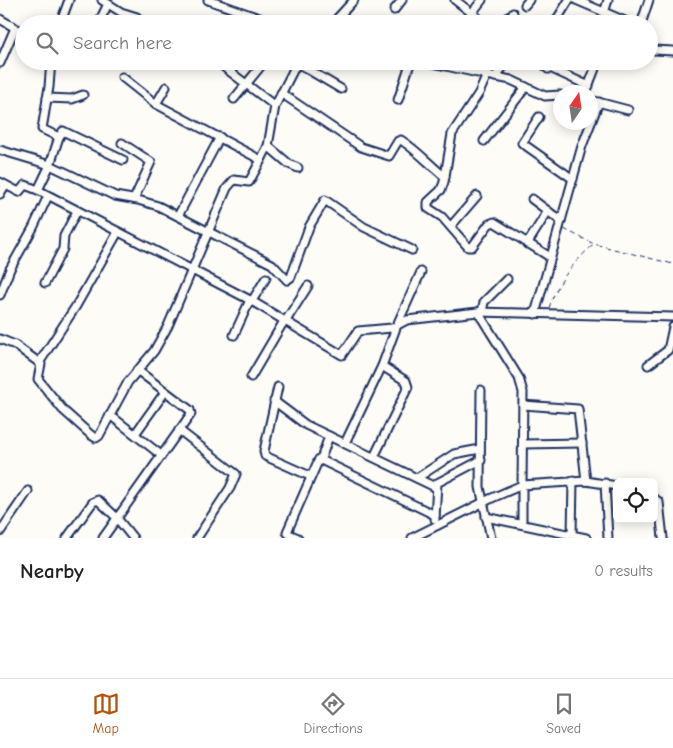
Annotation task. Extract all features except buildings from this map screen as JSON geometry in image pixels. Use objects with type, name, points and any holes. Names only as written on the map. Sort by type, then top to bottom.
[{"type":"street","points":[[63,15],[69,0]]},
{"type":"street","points":[[208,0],[250,15]]},
{"type":"street","points":[[340,15],[354,0]]},
{"type":"street","points":[[394,10],[402,0]]},
{"type":"street","points":[[455,0],[475,15]]},
{"type":"street","points":[[472,13],[482,0]]},
{"type":"street","points":[[560,15],[570,0],[606,15]]},
{"type":"street","points":[[604,13],[608,0]]},
{"type":"street","points":[[645,15],[649,0]]},
{"type":"street","points":[[101,15],[105,2],[133,15]]},
{"type":"street","points":[[0,19],[15,28],[0,63]]},
{"type":"street","points":[[658,50],[673,51]]},
{"type":"street","points":[[50,70],[42,129],[59,136]]},
{"type":"street","points":[[228,70],[275,106]]},
{"type":"street","points":[[234,99],[258,70]]},
{"type":"street","points":[[0,338],[14,345],[39,363],[41,367],[38,379],[63,410],[93,437],[99,436],[128,382],[154,351],[168,326],[231,181],[249,182],[261,160],[268,146],[275,106],[294,70]]},
{"type":"street","points":[[310,70],[340,90]]},
{"type":"street","points":[[398,100],[408,70]]},
{"type":"street","points":[[474,70],[511,80],[545,96],[553,95]]},
{"type":"street","points":[[495,77],[501,70]]},
{"type":"street","points":[[550,70],[579,85]]},
{"type":"street","points":[[589,85],[594,70]]},
{"type":"street","points":[[487,75],[479,93],[450,137],[450,152],[445,177],[440,190],[428,206],[451,226],[470,248],[492,222],[550,257]]},
{"type":"street","points":[[122,77],[156,104],[261,160]]},
{"type":"street","points":[[156,104],[166,87]]},
{"type":"street","points":[[484,141],[526,87]]},
{"type":"street","points":[[281,94],[366,150],[389,156],[398,141],[401,140],[418,151],[426,162],[445,177]]},
{"type":"street","points":[[47,98],[72,99],[83,95]]},
{"type":"street","points":[[535,314],[572,179],[599,102],[628,110]]},
{"type":"street","points":[[539,117],[522,142],[572,179]]},
{"type":"street","points":[[38,190],[50,165],[59,136],[63,131],[123,160]]},
{"type":"street","points":[[178,216],[220,137]]},
{"type":"street","points":[[122,143],[151,162],[134,199]]},
{"type":"street","points":[[268,146],[288,164],[298,168]]},
{"type":"street","points":[[0,150],[50,165],[104,192],[158,206],[272,264],[289,280],[309,227],[325,200],[369,230],[412,250]]},
{"type":"street","points":[[0,194],[2,183],[18,192],[26,185],[38,190],[251,300],[284,322],[342,355],[358,331],[392,328],[407,320],[480,312],[673,317]]},
{"type":"street","points":[[0,295],[10,269],[48,196]]},
{"type":"street","points":[[451,226],[477,196]]},
{"type":"street","points":[[532,199],[560,223]]},
{"type":"street","points":[[45,283],[63,249],[64,236],[77,211]]},
{"type":"street","points":[[527,244],[548,211]]},
{"type":"street","points":[[39,363],[76,306],[118,232]]},
{"type":"street","points":[[344,443],[382,366],[397,325],[422,272]]},
{"type":"street","points":[[234,335],[251,300],[266,278]]},
{"type":"street","points":[[480,312],[484,302],[506,279]]},
{"type":"street","points":[[251,377],[308,286]]},
{"type":"street","points":[[480,312],[519,378],[523,392],[522,524]]},
{"type":"street","points":[[648,365],[668,350],[673,327]]},
{"type":"street","points":[[374,458],[408,387],[406,381],[382,366]]},
{"type":"street","points":[[103,538],[116,517],[191,414],[190,410],[137,370]]},
{"type":"street","points":[[278,387],[264,451],[265,456],[310,476]]},
{"type":"street","points":[[480,390],[480,460],[483,502],[491,538]]},
{"type":"street","points":[[135,434],[165,392]]},
{"type":"street","points":[[274,401],[306,425],[435,487]]},
{"type":"street","points":[[523,405],[578,409],[586,481]]},
{"type":"street","points":[[110,415],[161,455]]},
{"type":"street","points":[[179,430],[237,476],[197,538]]},
{"type":"street","points":[[298,538],[287,532],[317,460],[321,459],[329,436]]},
{"type":"street","points":[[522,444],[582,443]]},
{"type":"street","points":[[417,478],[454,454],[480,449]]},
{"type":"street","points":[[321,459],[435,515]]},
{"type":"street","points":[[435,526],[435,487],[440,481],[480,460]]},
{"type":"street","points":[[572,481],[572,535]]},
{"type":"street","points":[[412,538],[483,502],[522,485],[586,481],[613,485]]},
{"type":"street","points":[[605,484],[608,538]]},
{"type":"street","points":[[0,532],[28,491]]},
{"type":"street","points":[[67,538],[95,500],[100,501],[133,538]]},
{"type":"street","points":[[658,501],[663,538]]},
{"type":"street","points":[[486,517],[586,538]]},
{"type":"path","points":[[560,223],[594,244],[673,264]]},
{"type":"path","points":[[548,314],[554,293],[571,265],[594,244]]}]
